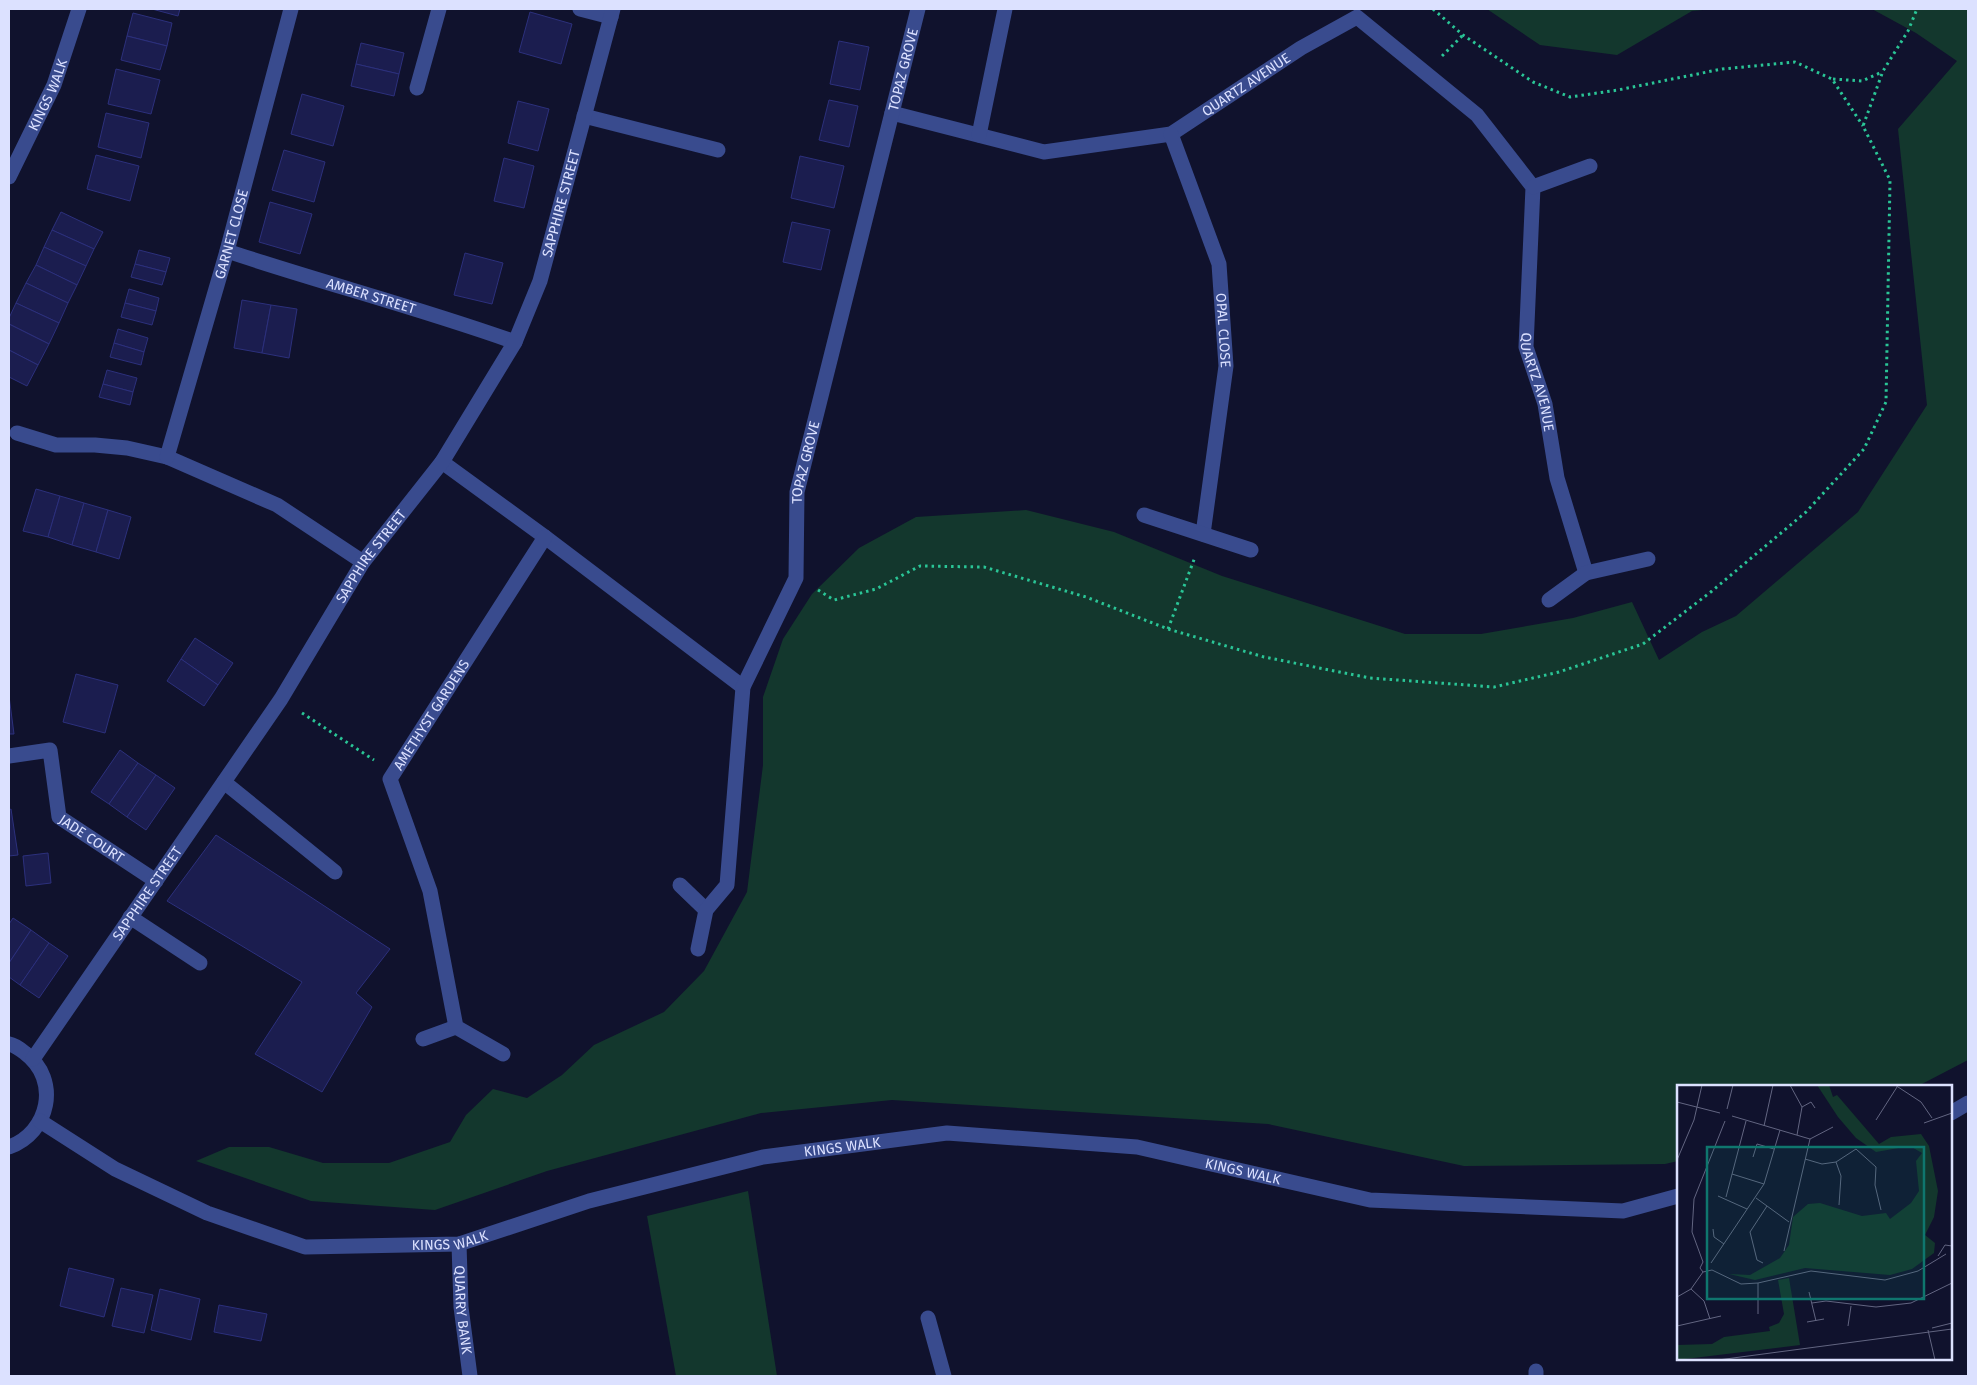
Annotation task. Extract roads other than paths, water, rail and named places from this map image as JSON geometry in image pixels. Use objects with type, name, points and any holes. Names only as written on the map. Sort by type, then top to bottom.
[{"type":"street","name":"KINGS WALK","points":[[9,177],[54,85],[78,9]]},
{"type":"street","name":"GARNET CLOSE","points":[[167,457],[227,251],[291,9]]},
{"type":"street","points":[[417,88],[439,9]]},
{"type":"street","points":[[580,9],[612,13]]},
{"type":"street","name":"TOPAZ GROVE","points":[[698,949],[706,910],[727,885],[743,687],[796,578],[797,492],[918,9]]},
{"type":"street","points":[[979,135],[1005,9]]},
{"type":"street","name":"SAPPHIRE STREET","points":[[32,1059],[281,699],[363,562],[442,462],[515,342],[540,281],[612,13]]},
{"type":"street","name":"QUARTZ AVENUE","points":[[892,113],[1044,152],[1170,134],[1301,48],[1357,17],[1477,115],[1533,187],[1526,347],[1545,404],[1557,478],[1586,572]]},
{"type":"street","points":[[584,116],[718,150]]},
{"type":"street","name":"OPAL CLOSE","points":[[1170,134],[1219,264],[1226,366],[1203,534]]},
{"type":"street","points":[[1533,187],[1590,166]]},
{"type":"street","name":"AMBER STREET","points":[[227,251],[292,273],[454,320],[515,342]]},
{"type":"street","points":[[17,433],[56,445],[95,445],[127,448],[167,457],[277,505],[363,562]]},
{"type":"street","points":[[442,462],[545,537],[743,687]]},
{"type":"street","points":[[1144,515],[1251,550]]},
{"type":"street","name":"AMETHYST GARDENS","points":[[456,1027],[430,891],[390,779],[545,537]]},
{"type":"street","points":[[1549,600],[1586,572],[1648,559]]},
{"type":"street","name":"JADE COURT","points":[[9,756],[50,750],[59,817],[156,881]]},
{"type":"street","points":[[224,782],[335,872]]},
{"type":"street","points":[[680,885],[706,910]]},
{"type":"street","points":[[130,917],[200,963]]},
{"type":"street","points":[[423,1039],[456,1027],[503,1054]]},
{"type":"street","points":[[9,1044],[14,1045],[32,1059],[43,1075],[47,1095],[44,1114],[35,1131],[20,1143],[9,1148]]},
{"type":"street","points":[[1952,1112],[1968,1103]]},
{"type":"street","name":"KINGS WALK","points":[[40,1121],[115,1169],[206,1213],[305,1246],[459,1244],[590,1201],[763,1157],[946,1133],[1137,1147],[1370,1200],[1623,1211],[1677,1196]]},
{"type":"street","name":"QUARRY BANK","points":[[459,1244],[461,1307],[470,1376]]},
{"type":"street","points":[[928,1318],[944,1376]]}]
